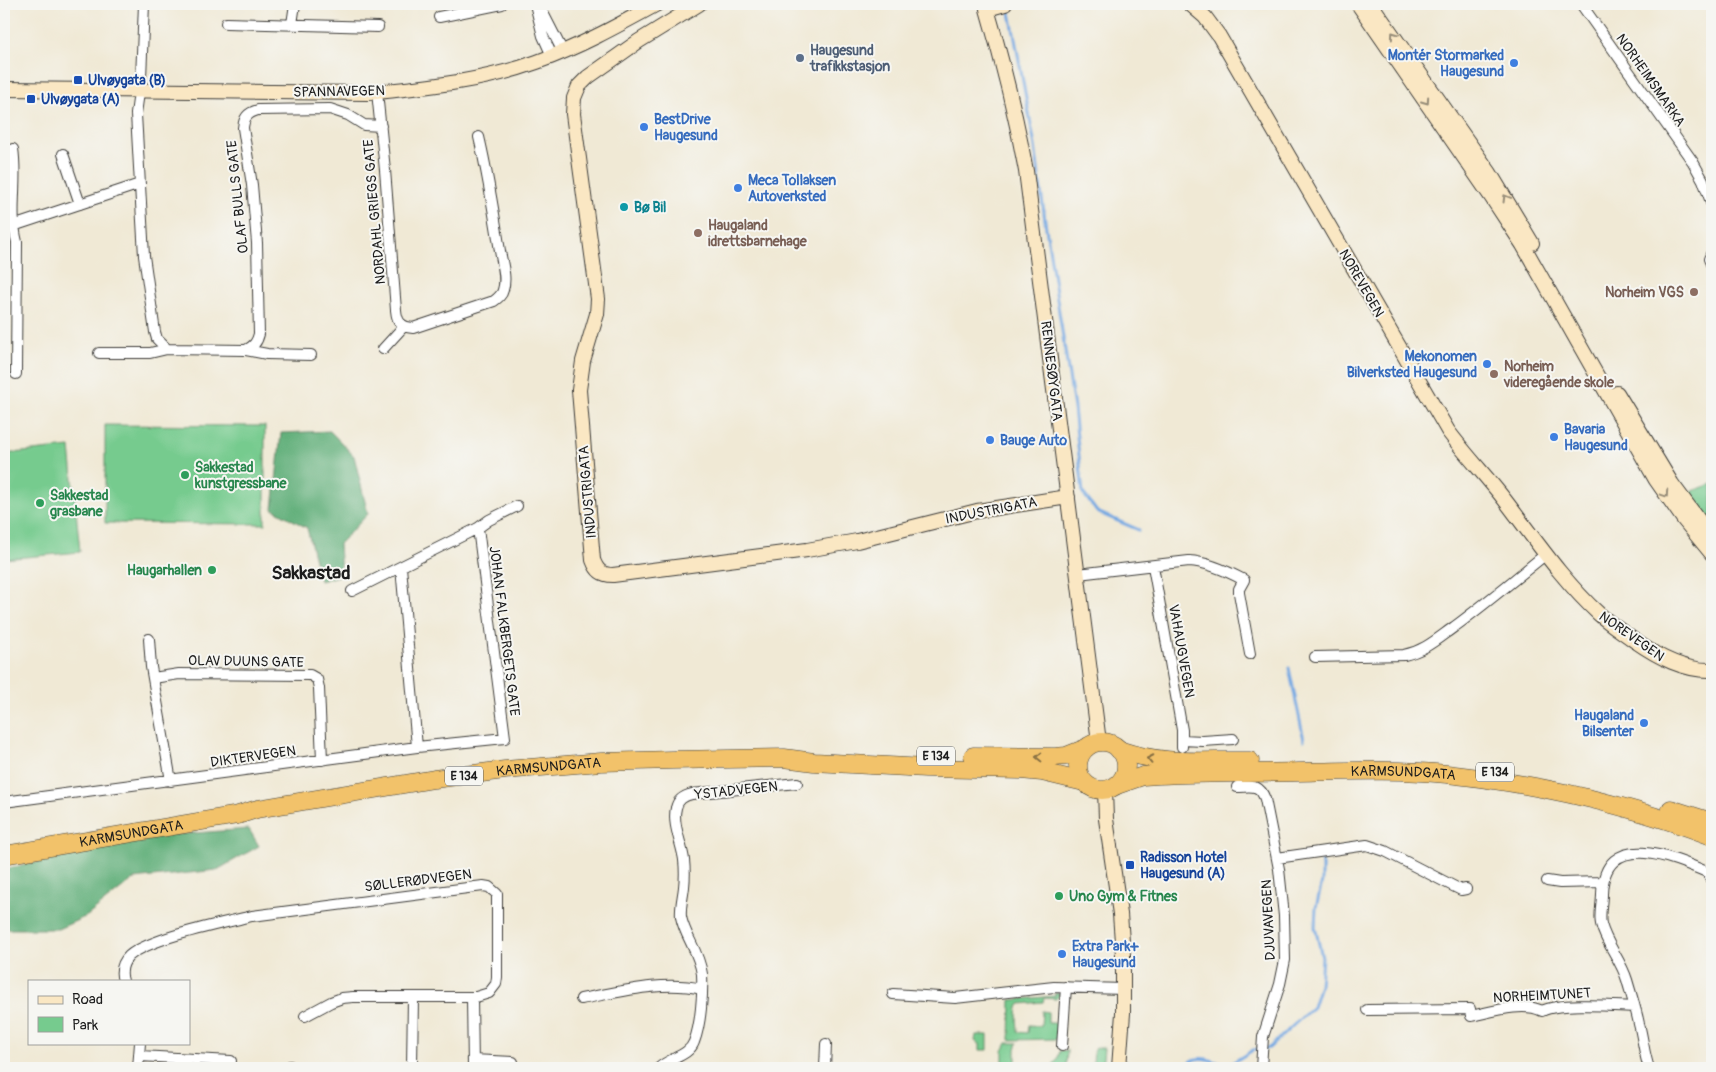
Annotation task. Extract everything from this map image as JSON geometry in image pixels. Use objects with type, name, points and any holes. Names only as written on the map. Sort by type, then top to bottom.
[{"type":"highway","name":"E 134","points":[[1093,745],[1112,745],[1119,750]]},
{"type":"highway","name":"KARMSUNDGATA","points":[[4,855],[434,779],[547,766],[672,760],[784,758],[812,755],[1054,758],[1066,756],[1093,745]]},
{"type":"highway","points":[[1084,782],[1078,773],[1078,762],[1093,745]]},
{"type":"highway","name":"KARMSUNDGATA","points":[[1119,750],[1136,756],[1172,762],[1378,763],[1446,767],[1522,776],[1601,791],[1669,808],[1712,822]]},
{"type":"highway","points":[[1111,787],[1124,774],[1126,766],[1124,757],[1119,750]]},
{"type":"highway","name":"KARMSUNDGATA","points":[[784,758],[814,762],[926,768],[1021,770],[1042,772],[1084,782]]},
{"type":"highway","name":"KARMSUNDGATA","points":[[1111,787],[1143,776],[1168,774],[1358,771],[1445,774],[1520,783],[1595,799],[1681,823],[1712,836]]},
{"type":"highway","name":"E 134","points":[[1084,782],[1091,788],[1111,787]]},
{"type":"highway","name":"KARMSUNDGATA","points":[[4,845],[236,808],[257,809]]},
{"type":"street","points":[[144,4],[141,78],[136,114],[144,256],[155,332],[157,339],[166,349]]},
{"type":"street","points":[[292,24],[295,4]]},
{"type":"street","points":[[439,17],[502,4]]},
{"type":"street","points":[[536,4],[558,54]]},
{"type":"street","name":"SPANNAVEGEN","points":[[4,89],[377,92],[451,84],[491,76],[535,63],[592,40],[657,4]]},
{"type":"street","name":"INDUSTRIGATA","points":[[699,4],[599,68],[580,86],[574,98],[573,114],[598,299],[597,314],[583,361],[579,390],[593,560],[600,572],[605,575],[613,575],[807,550],[857,541],[977,511],[1068,496]]},
{"type":"street","points":[[986,6],[1005,4]]},
{"type":"street","name":"NOREVEGEN","points":[[1190,4],[1205,17],[1219,36],[1448,431],[1546,554],[1597,612],[1645,648],[1678,665],[1712,670]]},
{"type":"street","points":[[1358,4],[1508,221],[1656,480],[1684,520],[1712,554]]},
{"type":"street","points":[[1372,4],[1504,194],[1658,462],[1712,538]]},
{"type":"street","name":"NORHEIMSMARKA","points":[[1580,4],[1693,162],[1712,202]]},
{"type":"street","name":"RENNESØYGATA","points":[[986,6],[1002,57],[1016,116],[1026,171],[1078,574],[1093,745]]},
{"type":"street","points":[[226,23],[378,26]]},
{"type":"street","name":"NORDAHL GRIEGS GATE","points":[[377,92],[397,320],[404,326]]},
{"type":"street","name":"OLAF BULLS GATE","points":[[246,350],[253,347],[257,342],[259,334],[257,243],[252,185],[243,128],[247,116],[250,112],[258,110],[330,109],[348,115],[364,125],[381,126]]},
{"type":"street","points":[[382,349],[404,326],[413,328],[488,303],[503,292],[504,283],[500,253],[479,137]]},
{"type":"street","points":[[12,149],[15,163],[8,228],[17,242],[16,374]]},
{"type":"street","points":[[63,154],[80,204]]},
{"type":"street","points":[[8,228],[140,184]]},
{"type":"street","points":[[1712,252],[1709,259],[1712,266]]},
{"type":"street","points":[[99,353],[150,352],[166,349],[246,350],[267,354],[311,355]]},
{"type":"street","name":"JOHAN FALKBERGETS GATE","points":[[352,591],[478,528],[489,520],[517,506]]},
{"type":"street","name":"JOHAN FALKBERGETS GATE","points":[[478,528],[505,738]]},
{"type":"street","points":[[1315,657],[1404,655],[1416,653],[1430,645],[1474,612],[1546,554]]},
{"type":"street","points":[[1078,574],[1195,561],[1214,566],[1244,580],[1238,589],[1238,593],[1250,654]]},
{"type":"street","name":"VAHAUGVEGEN","points":[[1154,566],[1182,730],[1182,744],[1233,739]]},
{"type":"street","points":[[401,567],[417,747]]},
{"type":"street","points":[[149,639],[153,678],[171,781]]},
{"type":"street","name":"OLAV DUUNS GATE","points":[[153,678],[179,674],[310,675],[317,680],[319,688],[322,760]]},
{"type":"street","name":"DIKTERVEGEN","points":[[4,802],[417,747],[505,738]]},
{"type":"street","name":"YSTADVEGEN","points":[[702,988],[700,966],[695,948],[682,918],[684,859],[675,817],[677,804],[685,796],[692,794],[797,783]]},
{"type":"street","points":[[1111,787],[1111,860],[1120,914],[1124,989],[1119,1068]]},
{"type":"street","name":"DJUVAVEGEN","points":[[1237,787],[1257,787],[1262,790],[1267,805],[1277,858],[1284,916],[1285,960],[1276,1001],[1263,1037],[1261,1068]]},
{"type":"street","points":[[1277,858],[1367,845],[1401,858],[1461,890],[1466,889]]},
{"type":"street","points":[[1649,1068],[1624,969],[1602,926],[1600,916],[1602,882],[1615,860],[1632,852],[1658,855],[1696,867],[1709,873],[1710,877]]},
{"type":"street","points":[[1547,881],[1560,883],[1602,882]]},
{"type":"street","name":"SØLLERØDVEGEN","points":[[123,980],[121,971],[123,963],[137,950],[171,938],[252,916],[483,886],[489,887],[497,894],[498,977],[490,993],[484,996],[472,997],[342,998],[305,1016]]},
{"type":"street","points":[[581,999],[657,986],[684,985],[702,988],[698,1029],[693,1045],[681,1055],[665,1062],[659,1068]]},
{"type":"street","points":[[1062,1046],[1066,987]]},
{"type":"street","points":[[893,994],[955,998],[1039,988],[1124,989]]},
{"type":"street","points":[[412,1068],[413,997]]},
{"type":"street","points":[[472,997],[473,1064],[513,1062]]},
{"type":"street","name":"NORHEIMTUNET","points":[[1367,1010],[1470,1009],[1471,1016],[1485,1012],[1525,1008],[1536,1008],[1542,1011],[1547,1008],[1567,1006],[1634,1007]]},
{"type":"street","points":[[138,1068],[140,1044]]},
{"type":"street","points":[[825,1068],[826,1044]]},
{"type":"street","points":[[140,1056],[231,1061]]},
{"type":"green space","name":"Sakkestad kunstgressbane","points":[[105,425],[265,426],[265,524],[105,523]]},
{"type":"green space","points":[[330,431],[354,456],[368,514],[339,544],[341,575],[320,581],[307,528],[273,509],[281,433]]},
{"type":"green space","name":"Sakkestad grasbane","points":[[70,447],[80,552],[4,559],[4,454]]},
{"type":"green space","points":[[1712,484],[1712,537],[1686,493]]},
{"type":"green space","points":[[249,829],[259,846],[217,870],[134,879],[87,916],[58,929],[4,929],[4,869],[167,835]]},
{"type":"green space","points":[[1055,993],[1060,993],[1056,999],[1044,998],[1043,1002],[1020,1004],[1017,1014],[1018,1032],[1028,1033],[1029,1025],[1041,1026],[1042,1011],[1048,1012],[1048,1023],[1059,1023],[1058,1039],[1010,1040],[1011,1000],[1055,996]]},
{"type":"green space","points":[[976,1035],[988,1035],[988,1050],[980,1050],[980,1044],[975,1041]]},
{"type":"green space","points":[[1007,1043],[1018,1043],[1016,1049],[1016,1068],[1003,1068],[1003,1051]]},
{"type":"green space","points":[[1094,1048],[1104,1048],[1102,1068],[1093,1064]]},
{"type":"green space","points":[[1067,1050],[1066,1068],[1050,1068],[1057,1060],[1060,1051]]},
{"type":"waterway","points":[[1009,7],[1035,146],[1074,408],[1083,493],[1097,512],[1139,530]]},
{"type":"waterway","points":[[1289,668],[1304,740]]},
{"type":"waterway","points":[[1185,1068],[1193,1060],[1198,1059],[1210,1060],[1227,1066],[1253,1050],[1269,1048],[1313,1007],[1320,985],[1322,957],[1315,927],[1316,908],[1322,882],[1322,861]]},
{"type":"place","name":"Haugesund trafikkstasjon","points":[[800,58]]},
{"type":"place","name":"Montér Stormarked Haugesund","points":[[1514,63]]},
{"type":"place","name":"Ulvøygata (B)","points":[[78,80]]},
{"type":"place","name":"Ulvøygata (A)","points":[[31,99]]},
{"type":"place","name":"BestDrive Haugesund","points":[[644,127]]},
{"type":"place","name":"Meca Tollaksen Autoverksted","points":[[738,188]]},
{"type":"place","name":"Bø Bil","points":[[624,207]]},
{"type":"place","name":"Haugaland idrettsbarnehage","points":[[698,233]]},
{"type":"place","name":"Norheim VGS","points":[[1694,292]]},
{"type":"place","name":"Mekonomen Bilverksted Haugesund","points":[[1487,364]]},
{"type":"place","name":"Norheim videregående skole","points":[[1494,374]]},
{"type":"place","name":"Bavaria Haugesund","points":[[1554,437]]},
{"type":"place","name":"Bauge Auto","points":[[990,440]]},
{"type":"place","name":"Sakkestad kunstgressbane","points":[[185,475]]},
{"type":"place","name":"Sakkestad grasbane","points":[[40,503]]},
{"type":"place","name":"Haugarhallen","points":[[212,570]]},
{"type":"place","name":"Haugaland Bilsenter","points":[[1644,723]]},
{"type":"place","name":"Radisson Hotel Haugesund (A)","points":[[1130,865]]},
{"type":"place","name":"Uno Gym & Fitnes","points":[[1059,896]]},
{"type":"place","name":"Extra Park+ Haugesund","points":[[1062,954]]},
{"type":"district","name":"Sakkastad","points":[[311,572]]}]
